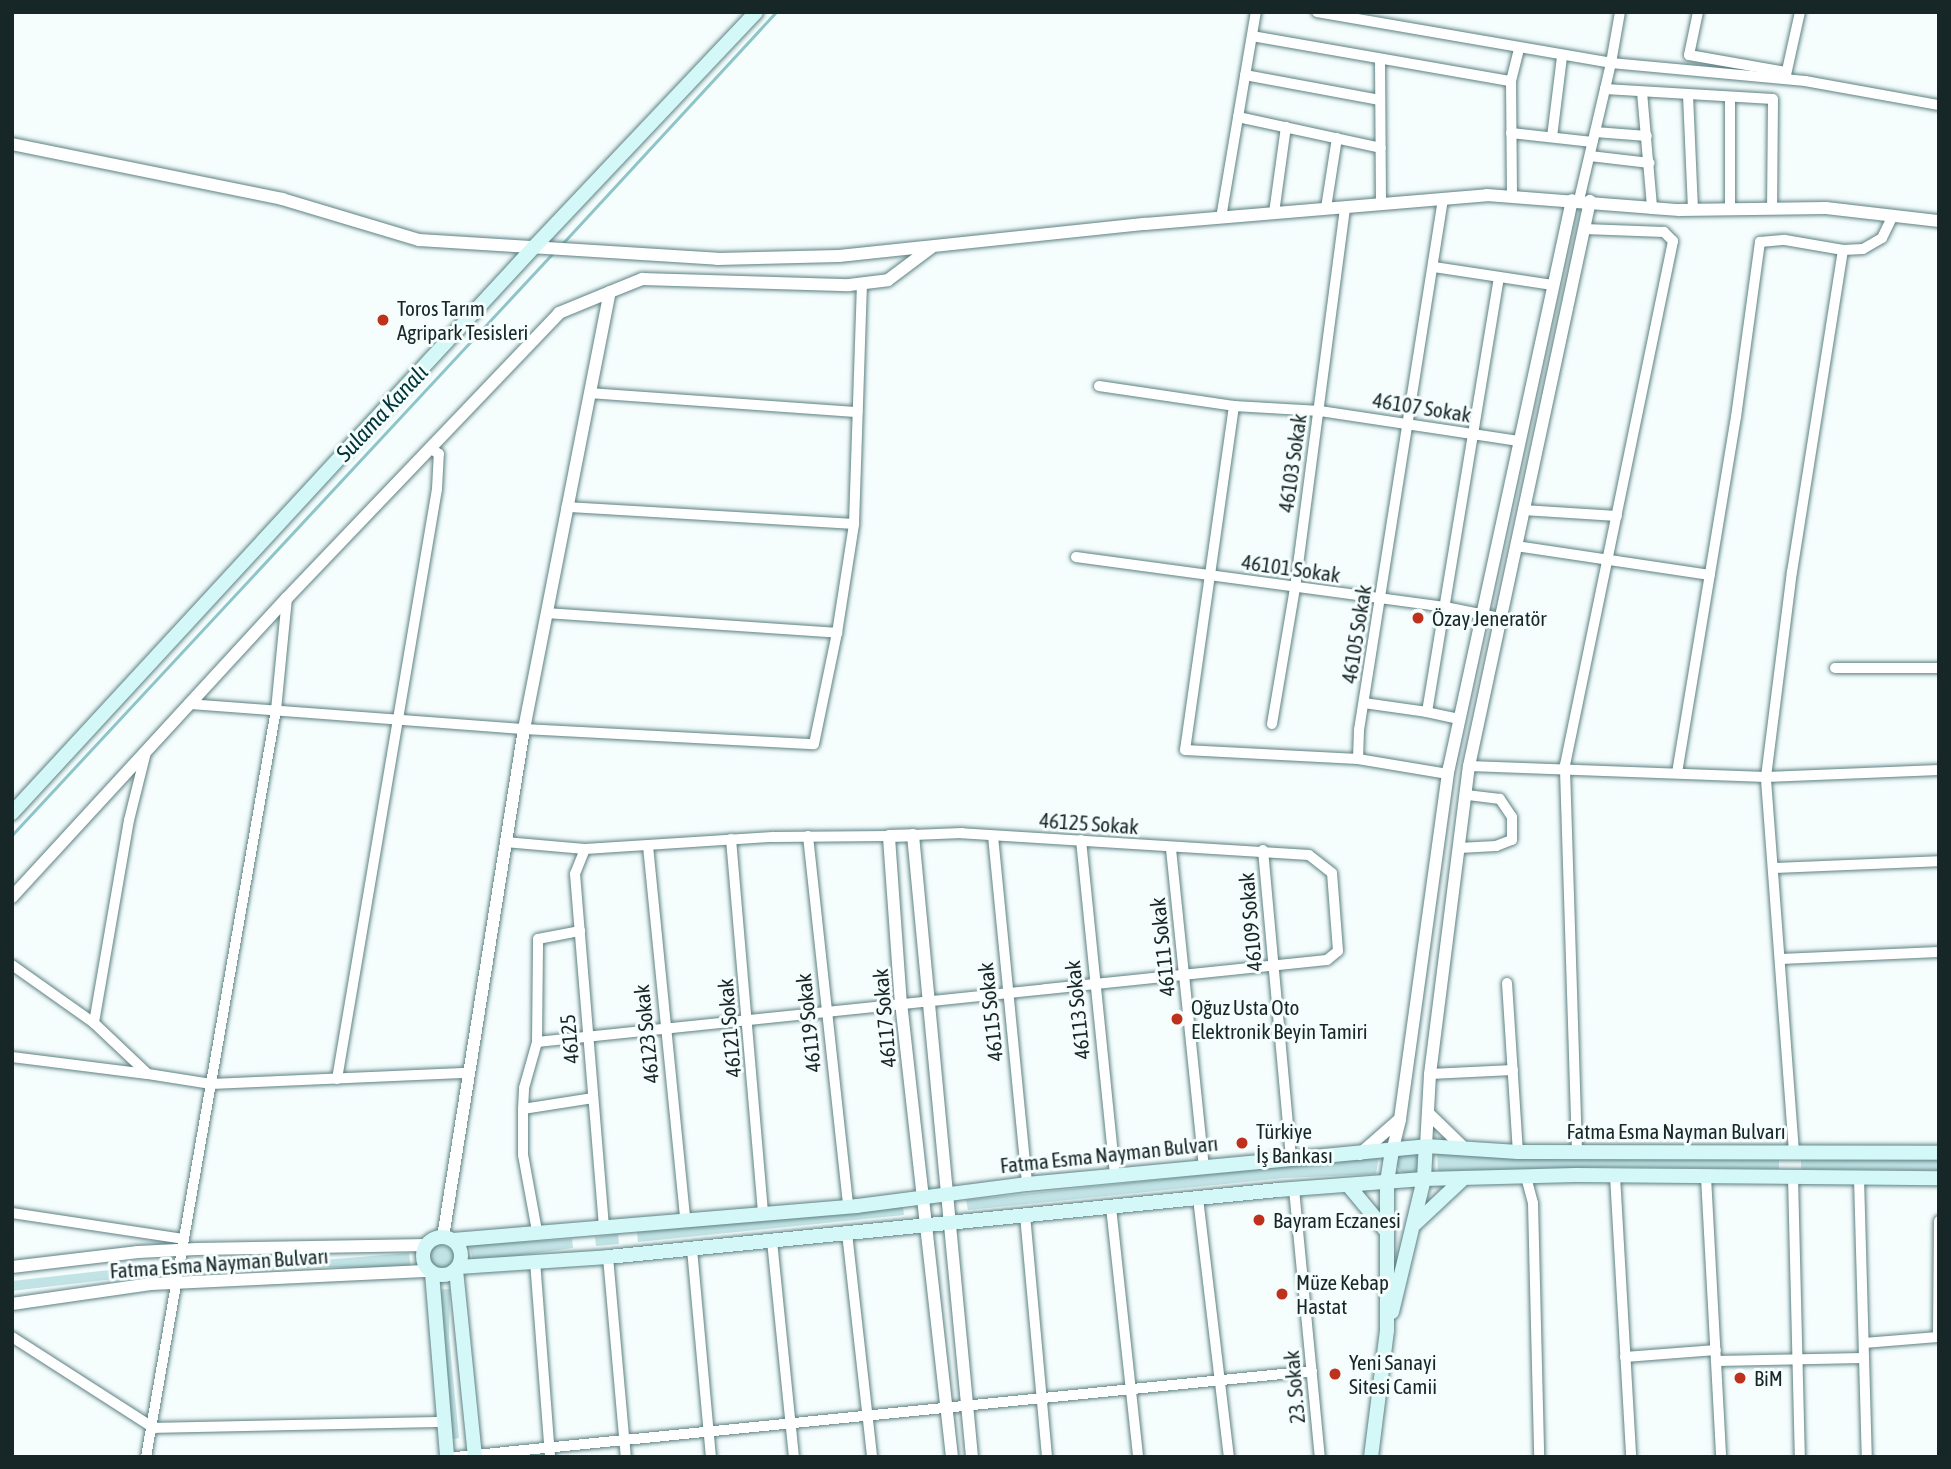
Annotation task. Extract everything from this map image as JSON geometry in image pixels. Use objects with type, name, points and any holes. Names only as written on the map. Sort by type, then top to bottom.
[{"type":"main road","points":[[12,813],[534,247],[756,12]]},
{"type":"main road","points":[[1387,1330],[1415,1224],[1424,1179],[1426,1146]]},
{"type":"main road","name":"Fatma Esma Nayman Bulvarı","points":[[448,1239],[848,1206],[1027,1184],[1290,1158],[1392,1152],[1426,1146],[1518,1152],[1939,1153]]},
{"type":"main road","points":[[1371,1457],[1387,1330],[1387,1182],[1392,1152]]},
{"type":"main road","points":[[1793,1177],[1794,1152]]},
{"type":"main road","points":[[431,1272],[445,1276],[457,1268],[608,1257],[1198,1198],[1424,1179],[1615,1176],[1939,1178]]},
{"type":"main road","points":[[1415,1224],[1464,1178]]},
{"type":"main road","points":[[1348,1185],[1387,1231]]},
{"type":"main road","points":[[447,1457],[431,1272],[424,1261],[427,1245],[448,1239],[462,1255],[457,1268],[475,1456]]},
{"type":"street","points":[[1221,218],[1256,12]]},
{"type":"street","points":[[1317,12],[1562,57],[1786,76]]},
{"type":"street","points":[[1392,1152],[1400,1119],[1448,774],[1459,719],[1553,285],[1580,201],[1620,12]]},
{"type":"street","points":[[1698,12],[1689,55],[1939,105]]},
{"type":"street","points":[[1786,76],[1800,12]]},
{"type":"street","points":[[1252,36],[1511,81]]},
{"type":"street","points":[[1512,197],[1511,81],[1519,48]]},
{"type":"street","points":[[1552,137],[1562,57]]},
{"type":"street","points":[[1380,59],[1381,203]]},
{"type":"street","points":[[1245,75],[1380,100]]},
{"type":"street","points":[[1605,89],[1773,99],[1772,208]]},
{"type":"street","points":[[1642,92],[1652,207]]},
{"type":"street","points":[[1688,95],[1693,210]]},
{"type":"street","points":[[1730,97],[1730,209]]},
{"type":"street","points":[[1238,117],[1381,148]]},
{"type":"street","points":[[1274,213],[1286,127]]},
{"type":"street","points":[[1511,133],[1552,137],[1647,136]]},
{"type":"street","points":[[1326,208],[1337,138]]},
{"type":"street","points":[[12,144],[282,199],[419,240],[717,259],[839,256],[1443,198],[1512,197],[1693,210],[1826,208],[1939,221]]},
{"type":"street","points":[[1590,156],[1650,163]]},
{"type":"street","name":"46105 Sokak","points":[[1358,760],[1364,703],[1443,198]]},
{"type":"street","points":[[1426,1146],[1430,1074],[1469,766],[1584,229],[1580,201]]},
{"type":"street","name":"46103 Sokak","points":[[1272,724],[1295,588],[1320,411],[1345,207]]},
{"type":"street","points":[[1677,773],[1736,417],[1760,242],[1785,240],[1843,250],[1863,249],[1876,243],[1886,233],[1892,215]]},
{"type":"street","points":[[1577,1151],[1566,769],[1606,560],[1673,241],[1664,232],[1584,229]]},
{"type":"street","points":[[12,897],[287,598],[559,313],[642,279],[862,283],[888,280],[932,247]]},
{"type":"street","points":[[1794,1152],[1766,777],[1792,572],[1843,250]]},
{"type":"street","points":[[1434,267],[1553,285]]},
{"type":"street","points":[[1427,712],[1499,278]]},
{"type":"street","points":[[189,704],[524,729],[814,744],[837,633],[854,524],[862,283]]},
{"type":"street","points":[[448,1239],[468,1073],[524,729],[610,292]]},
{"type":"street","name":"46107 Sokak","points":[[1099,386],[1234,406],[1320,411],[1519,441]]},
{"type":"street","points":[[590,393],[858,412]]},
{"type":"street","points":[[1234,406],[1185,750],[1358,760],[1448,774]]},
{"type":"street","points":[[337,1079],[437,489],[439,454],[430,448]]},
{"type":"street","points":[[568,508],[854,524]]},
{"type":"street","points":[[1523,510],[1617,516]]},
{"type":"street","points":[[1516,546],[1710,575]]},
{"type":"street","name":"46101 Sokak","points":[[1076,557],[1482,612],[1500,618]]},
{"type":"street","points":[[146,1457],[153,1427],[174,1283],[276,710],[287,598]]},
{"type":"street","points":[[547,613],[837,633]]},
{"type":"street","points":[[1835,668],[1939,668]]},
{"type":"street","points":[[1364,703],[1459,719]]},
{"type":"street","points":[[94,1023],[129,820],[146,751]]},
{"type":"street","points":[[1469,766],[1766,777],[1939,769]]},
{"type":"street","points":[[1459,848],[1496,846],[1512,840],[1512,817],[1500,799],[1466,795]]},
{"type":"street","name":"46117 Sokak","points":[[889,835],[901,1005],[952,1457]]},
{"type":"street","points":[[506,842],[585,849],[731,839],[913,835],[972,1457]]},
{"type":"street","name":"46125 Sokak","points":[[913,835],[993,836],[1171,849],[1263,850],[1309,855],[1332,873],[1338,951],[1327,960],[1273,965]]},
{"type":"street","name":"46119 Sokak","points":[[808,836],[848,1206]]},
{"type":"street","name":"46115 Sokak","points":[[993,836],[1027,1184]]},
{"type":"street","name":"46121 Sokak","points":[[731,839],[749,1019],[763,1213]]},
{"type":"street","name":"46113 Sokak","points":[[1081,841],[1093,985],[1115,1175]]},
{"type":"street","name":"46123 Sokak","points":[[648,846],[685,1219]]},
{"type":"street","name":"46125","points":[[585,849],[576,874],[604,1228]]},
{"type":"street","name":"46111 Sokak","points":[[1171,849],[1204,1166]]},
{"type":"street","name":"46109 Sokak","points":[[1263,850],[1290,1158]]},
{"type":"street","points":[[1774,868],[1939,861]]},
{"type":"street","points":[[537,1231],[523,1155],[523,1110],[524,1088],[537,1042],[538,939],[580,931]]},
{"type":"street","points":[[1780,959],[1939,952]]},
{"type":"street","points":[[12,965],[94,1023],[148,1074]]},
{"type":"street","points":[[537,1042],[1273,965]]},
{"type":"street","points":[[1507,984],[1518,1152]]},
{"type":"street","points":[[12,1057],[211,1084],[468,1073]]},
{"type":"street","points":[[1430,1074],[1513,1070]]},
{"type":"street","points":[[523,1110],[593,1098]]},
{"type":"street","points":[[1428,1113],[1465,1149]]},
{"type":"street","points":[[1360,1154],[1400,1119]]},
{"type":"street","points":[[1615,1176],[1631,1457]]},
{"type":"street","points":[[1526,1177],[1533,1203],[1539,1457]]},
{"type":"street","points":[[1706,1177],[1721,1457]]},
{"type":"street","points":[[1793,1177],[1800,1457]]},
{"type":"street","points":[[1859,1178],[1867,1457]]},
{"type":"street","name":"23. Sokak","points":[[1294,1189],[1320,1457]]},
{"type":"street","points":[[1198,1198],[1229,1457]]},
{"type":"street","points":[[1111,1207],[1138,1457]]},
{"type":"street","points":[[12,1213],[182,1244]]},
{"type":"street","points":[[1025,1215],[1047,1457]]},
{"type":"street","points":[[1864,1343],[1938,1336],[1939,1221]]},
{"type":"street","points":[[847,1233],[872,1457]]},
{"type":"street","points":[[772,1241],[794,1457]]},
{"type":"street","name":"Fatma Esma Nayman Bulvarı","points":[[12,1267],[182,1244],[427,1245]]},
{"type":"street","points":[[692,1249],[711,1457]]},
{"type":"street","points":[[608,1257],[626,1457]]},
{"type":"street","points":[[535,1261],[550,1452]]},
{"type":"street","name":"Fatma Esma Nayman Bulvarı","points":[[12,1304],[174,1283],[431,1272]]},
{"type":"street","points":[[12,1337],[153,1427],[444,1422]]},
{"type":"street","points":[[1625,1357],[1716,1350]]},
{"type":"street","points":[[1717,1361],[1864,1358]]},
{"type":"street","points":[[455,1457],[550,1452],[709,1431],[1312,1371]]},
{"type":"shaded area","points":[[1408,1152],[1416,1155],[1419,1163],[1416,1171],[1408,1174],[1400,1171],[1397,1163],[1400,1155]]},
{"type":"shaded area","points":[[1437,1152],[1779,1158],[1779,1169],[1606,1167],[1438,1171]]},
{"type":"shaded area","points":[[1379,1156],[1376,1174],[1284,1178],[968,1210],[966,1200]]},
{"type":"shaded area","points":[[1801,1158],[1939,1159],[1939,1170],[1801,1169]]},
{"type":"shaded area","points":[[903,1206],[904,1215],[638,1242],[637,1232]]},
{"type":"shaded area","points":[[618,1234],[619,1244],[596,1246],[595,1237]]},
{"type":"shaded area","points":[[572,1239],[573,1248],[473,1262],[470,1245]]},
{"type":"shaded area","points":[[441,1245],[450,1249],[454,1258],[450,1267],[441,1271],[432,1267],[428,1258],[432,1249]]},
{"type":"shaded area","points":[[409,1253],[411,1269],[323,1267],[186,1272],[186,1262],[323,1260]]},
{"type":"shaded area","points":[[163,1264],[164,1273],[12,1291],[12,1281]]},
{"type":"shaded area","points":[[450,1289],[449,1337],[459,1438],[453,1439],[435,1290]]},
{"type":"waterway","name":"Sulama Kanalı","points":[[562,244],[776,12]]},
{"type":"waterway","name":"Sulama Kanalı","points":[[12,835],[552,254]]},
{"type":"place","name":"Toros Tarım Agripark Tesisleri","points":[[383,320]]},
{"type":"place","name":"Özay Jeneratör","points":[[1418,618]]},
{"type":"place","name":"Oğuz Usta Oto Elektronik Beyin Tamiri","points":[[1177,1019]]},
{"type":"place","name":"Türkiye İş Bankası","points":[[1242,1143]]},
{"type":"place","name":"Bayram Eczanesi","points":[[1259,1220]]},
{"type":"place","name":"Müze Kebap Hastat","points":[[1282,1294]]},
{"type":"place","name":"Yeni Sanayi Sitesi Camii","points":[[1335,1374]]},
{"type":"place","name":"BiM","points":[[1740,1378]]}]
